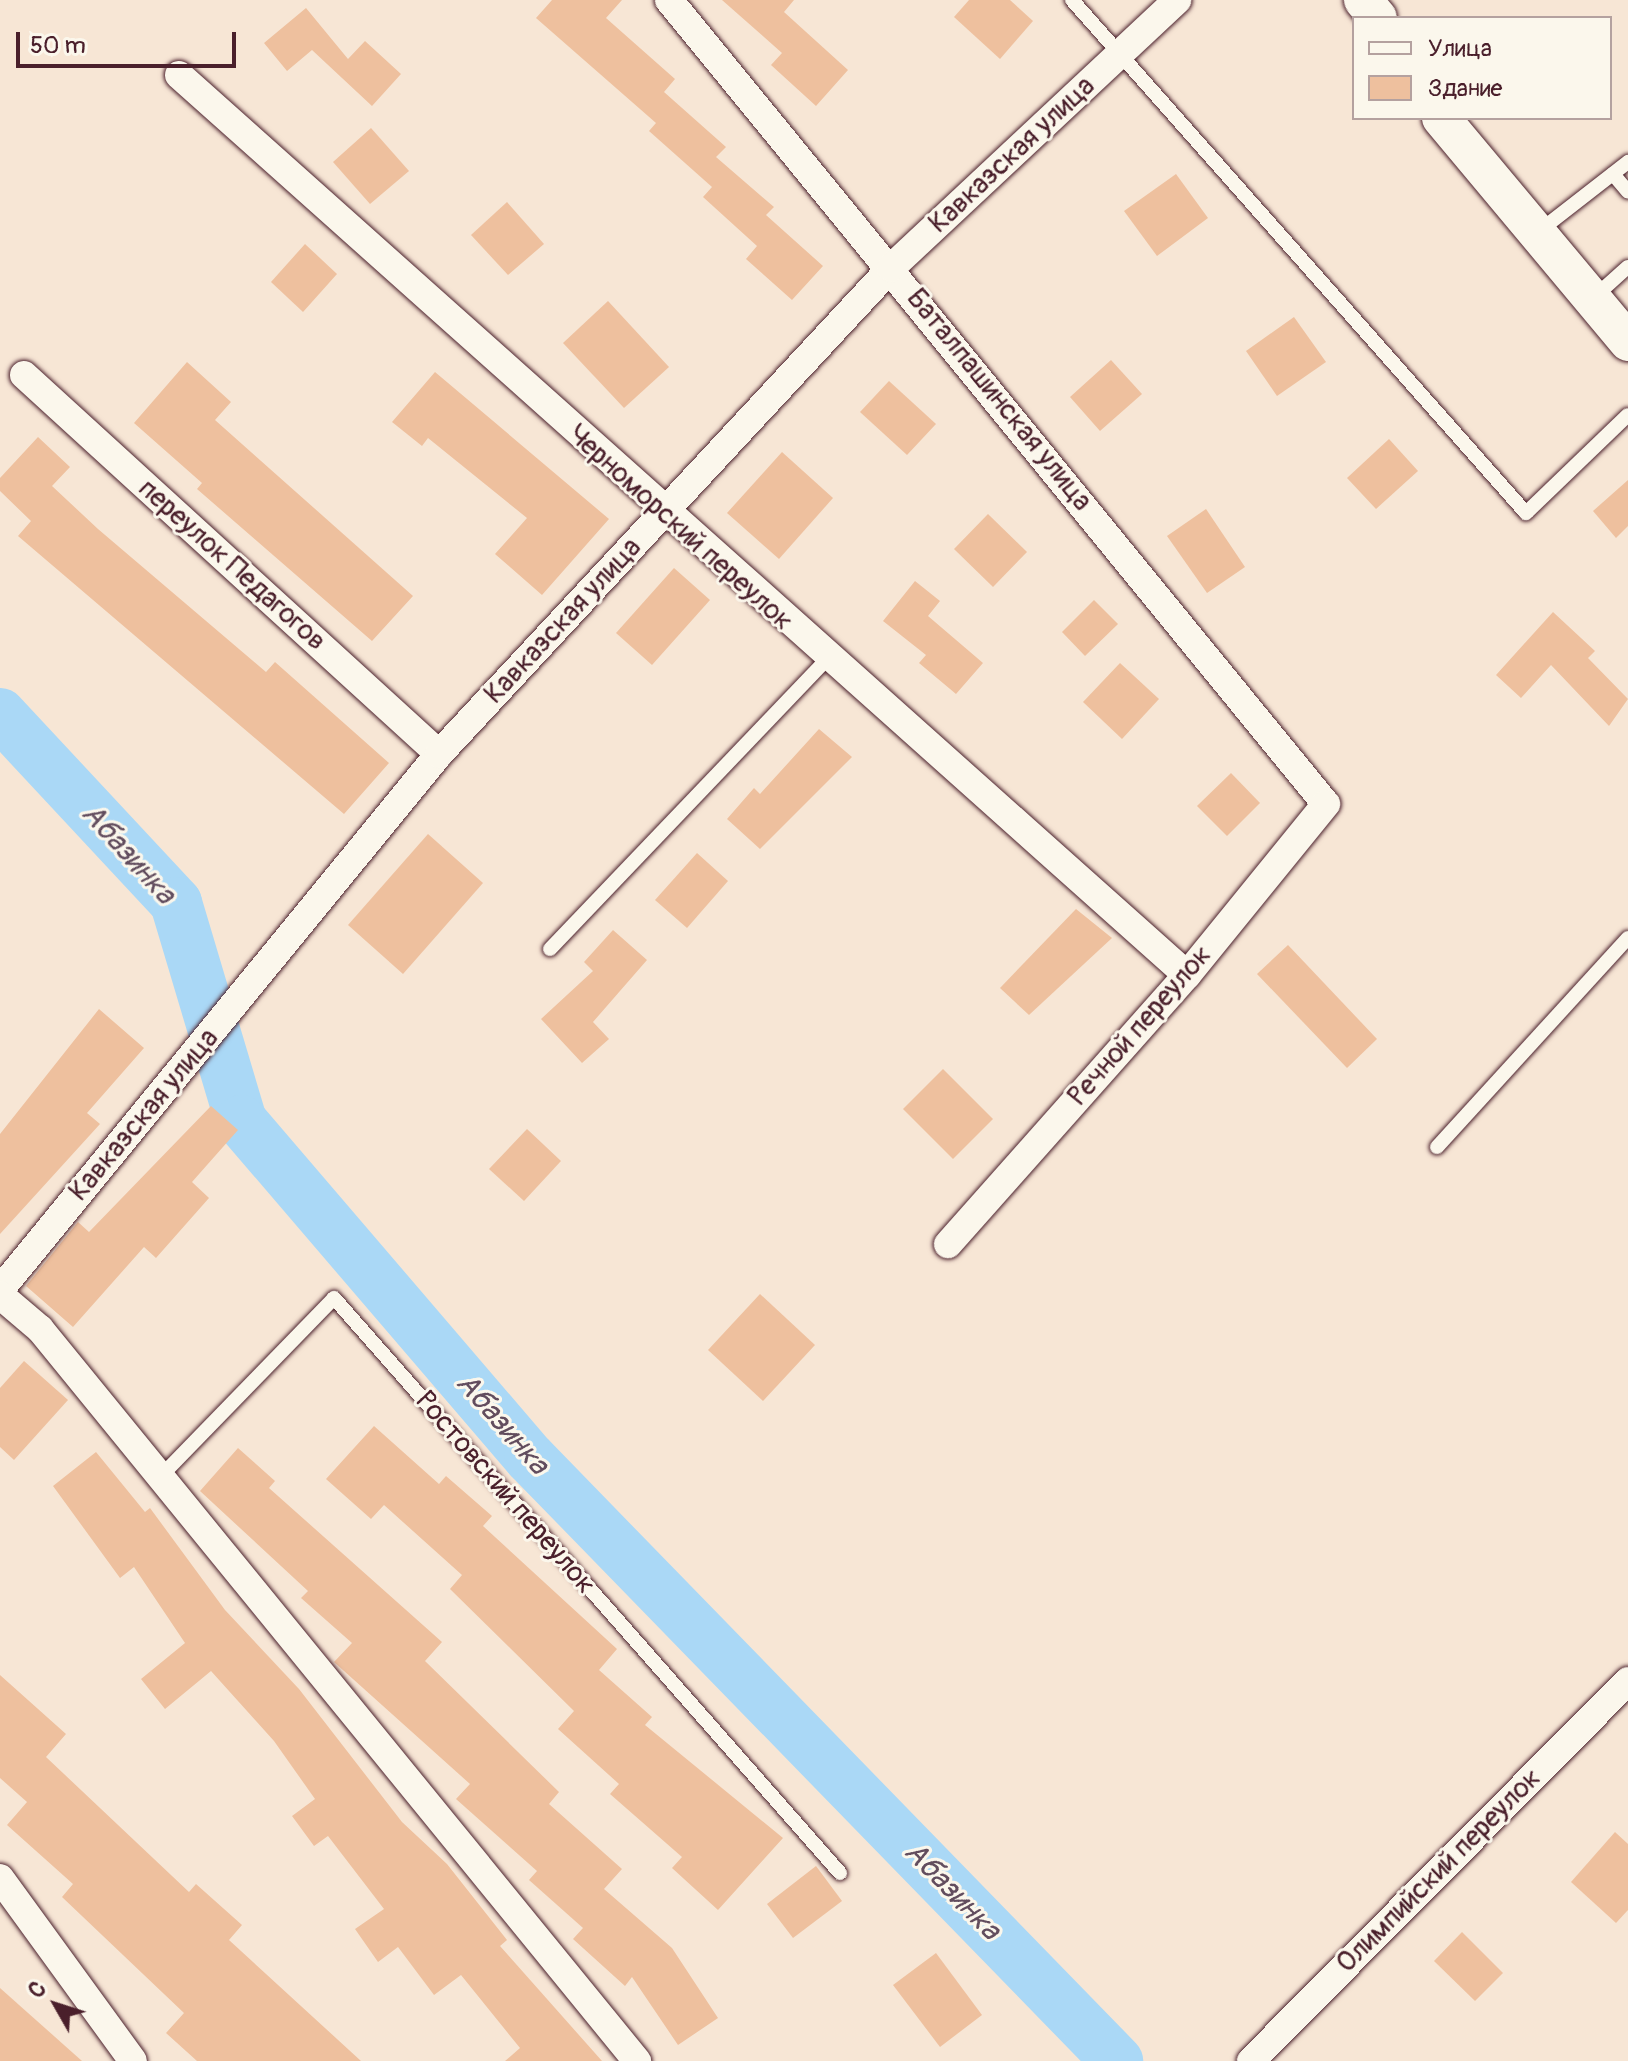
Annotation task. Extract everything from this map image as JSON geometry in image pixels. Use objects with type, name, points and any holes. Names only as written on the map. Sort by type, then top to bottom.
[{"type":"main road","points":[[1345,0],[1357,16]]},
{"type":"main road","points":[[1363,0],[1376,16]]},
{"type":"main road","points":[[1443,120],[1628,342]]},
{"type":"main road","points":[[1462,120],[1547,225],[1614,279],[1628,324]]},
{"type":"street","name":"Баталпашинская улица","points":[[669,0],[1326,804]]},
{"type":"street","name":"Кавказская улица","points":[[0,1292],[439,754],[891,268],[1177,0]]},
{"type":"street","name":"Черноморский переулок","points":[[179,75],[663,514],[1187,975]]},
{"type":"street","name":"переулок Педагогов","points":[[24,375],[439,754]]},
{"type":"street","name":"Речной переулок","points":[[948,1244],[1187,975],[1326,804]]},
{"type":"street","points":[[0,1292],[40,1329],[637,2061]]},
{"type":"street","name":"Олимпийский переулок","points":[[1251,2061],[1628,1681]]},
{"type":"street","points":[[0,1878],[133,2061]]},
{"type":"lane","points":[[1072,0],[1118,57],[1526,513],[1628,415]]},
{"type":"lane","points":[[1547,225],[1628,162]]},
{"type":"lane","points":[[1613,174],[1628,192]]},
{"type":"lane","points":[[550,949],[827,659]]},
{"type":"lane","points":[[1437,1147],[1628,938]]},
{"type":"lane","name":"Ростовский переулок","points":[[161,1476],[334,1298],[840,1873]]},
{"type":"building","points":[[552,0],[622,0],[606,18],[675,79],[664,92],[726,147],[716,157],[774,207],[766,215],[823,266],[792,300],[746,259],[757,246],[703,197],[712,187],[649,131],[656,123],[536,18]]},
{"type":"building","points":[[722,0],[794,0],[784,12],[848,70],[816,106],[771,65],[782,53]]},
{"type":"building","points":[[969,0],[1010,0],[1033,21],[1000,59],[954,17]]},
{"type":"building","points":[[306,8],[348,59],[365,41],[401,74],[372,106],[312,50],[287,71],[264,43]]},
{"type":"building","points":[[371,128],[409,171],[370,204],[333,162]]},
{"type":"building","points":[[1176,174],[1208,218],[1157,256],[1124,211]]},
{"type":"building","points":[[507,202],[544,244],[508,275],[471,235]]},
{"type":"building","points":[[305,244],[337,274],[303,312],[271,282]]},
{"type":"building","points":[[608,301],[669,367],[624,408],[563,343]]},
{"type":"building","points":[[1294,317],[1326,362],[1277,396],[1246,351]]},
{"type":"building","points":[[1111,360],[1142,394],[1100,431],[1070,397]]},
{"type":"building","points":[[187,362],[231,402],[215,420],[413,596],[372,641],[197,489],[202,483],[134,423]]},
{"type":"building","points":[[435,372],[609,519],[542,595],[495,554],[527,518],[428,438],[422,446],[392,422]]},
{"type":"building","points":[[889,381],[936,424],[907,455],[860,412]]},
{"type":"building","points":[[38,437],[70,467],[52,486],[98,529],[266,672],[275,662],[389,763],[344,814],[18,536],[31,521],[0,491],[0,478]]},
{"type":"building","points":[[1389,439],[1418,471],[1376,509],[1347,478]]},
{"type":"building","points":[[782,452],[833,498],[779,559],[727,513]]},
{"type":"building","points":[[1628,480],[1628,526],[1616,538],[1593,511]]},
{"type":"building","points":[[1206,509],[1245,567],[1207,593],[1167,536]]},
{"type":"building","points":[[988,514],[1027,552],[993,587],[954,549]]},
{"type":"building","points":[[674,568],[710,600],[652,665],[616,633]]},
{"type":"building","points":[[915,581],[940,601],[928,616],[983,663],[956,694],[919,663],[926,655],[883,621]]},
{"type":"building","points":[[1094,600],[1118,624],[1085,656],[1062,632]]},
{"type":"building","points":[[1553,612],[1595,651],[1588,658],[1628,699],[1609,726],[1551,665],[1521,698],[1496,675]]},
{"type":"building","points":[[1120,663],[1159,699],[1122,739],[1083,702]]},
{"type":"building","points":[[819,729],[852,757],[760,849],[727,819],[754,788],[760,794]]},
{"type":"building","points":[[1231,773],[1260,803],[1227,836],[1197,806]]},
{"type":"building","points":[[428,834],[483,883],[403,974],[348,925]]},
{"type":"building","points":[[697,853],[728,881],[687,928],[655,900]]},
{"type":"building","points":[[1076,909],[1112,938],[1029,1015],[1000,988]]},
{"type":"building","points":[[613,930],[647,960],[593,1022],[609,1039],[582,1063],[541,1019],[593,971],[584,962]]},
{"type":"building","points":[[1288,945],[1377,1039],[1347,1068],[1257,974]]},
{"type":"building","points":[[99,1009],[144,1048],[87,1113],[100,1124],[0,1234],[0,1134]]},
{"type":"building","points":[[943,1069],[993,1119],[953,1159],[903,1109]]},
{"type":"building","points":[[211,1106],[238,1130],[192,1182],[209,1198],[156,1258],[144,1247],[73,1327],[26,1286],[78,1222],[89,1232]]},
{"type":"building","points":[[527,1129],[561,1161],[524,1201],[489,1169]]},
{"type":"building","points":[[760,1294],[815,1345],[763,1401],[708,1350]]},
{"type":"building","points":[[24,1361],[68,1400],[14,1460],[0,1447],[0,1388]]},
{"type":"building","points":[[374,1426],[439,1484],[446,1476],[492,1516],[483,1526],[617,1649],[599,1670],[652,1717],[645,1725],[783,1838],[718,1910],[672,1868],[682,1857],[610,1794],[619,1784],[558,1729],[574,1711],[450,1589],[462,1575],[384,1505],[371,1519],[326,1479]]},
{"type":"building","points":[[238,1448],[275,1481],[269,1488],[442,1642],[425,1661],[559,1792],[549,1804],[622,1869],[604,1889],[672,1948],[718,2018],[678,2045],[632,1977],[625,1986],[573,1939],[583,1928],[529,1880],[537,1871],[456,1799],[470,1784],[334,1662],[352,1643],[301,1598],[308,1591],[200,1491]]},
{"type":"building","points":[[96,1452],[145,1512],[150,1508],[225,1610],[299,1689],[402,1822],[447,1864],[507,1940],[500,1946],[602,2061],[505,2061],[520,2048],[461,1975],[434,1995],[398,1947],[378,1962],[355,1929],[384,1909],[328,1836],[314,1846],[292,1816],[315,1799],[274,1741],[211,1671],[165,1709],[141,1679],[185,1643],[134,1567],[120,1578],[53,1486]]},
{"type":"building","points":[[0,1675],[66,1734],[46,1757],[189,1892],[196,1884],[242,1925],[229,1940],[361,2061],[197,2061],[166,2033],[184,2013],[62,1897],[73,1884],[7,1825],[27,1802],[0,1778]]},
{"type":"building","points":[[1615,1832],[1628,1844],[1628,1910],[1616,1923],[1571,1882]]},
{"type":"building","points":[[816,1866],[842,1901],[793,1938],[767,1904]]},
{"type":"building","points":[[1462,1932],[1503,1973],[1475,2001],[1434,1961]]},
{"type":"building","points":[[936,1953],[982,2015],[940,2047],[893,1985]]},
{"type":"building","points":[[0,1988],[82,2061],[0,2061]]},
{"type":"waterway","name":"Абазинка","points":[[0,714],[176,903],[241,1121],[530,1458],[1117,2061]]}]
